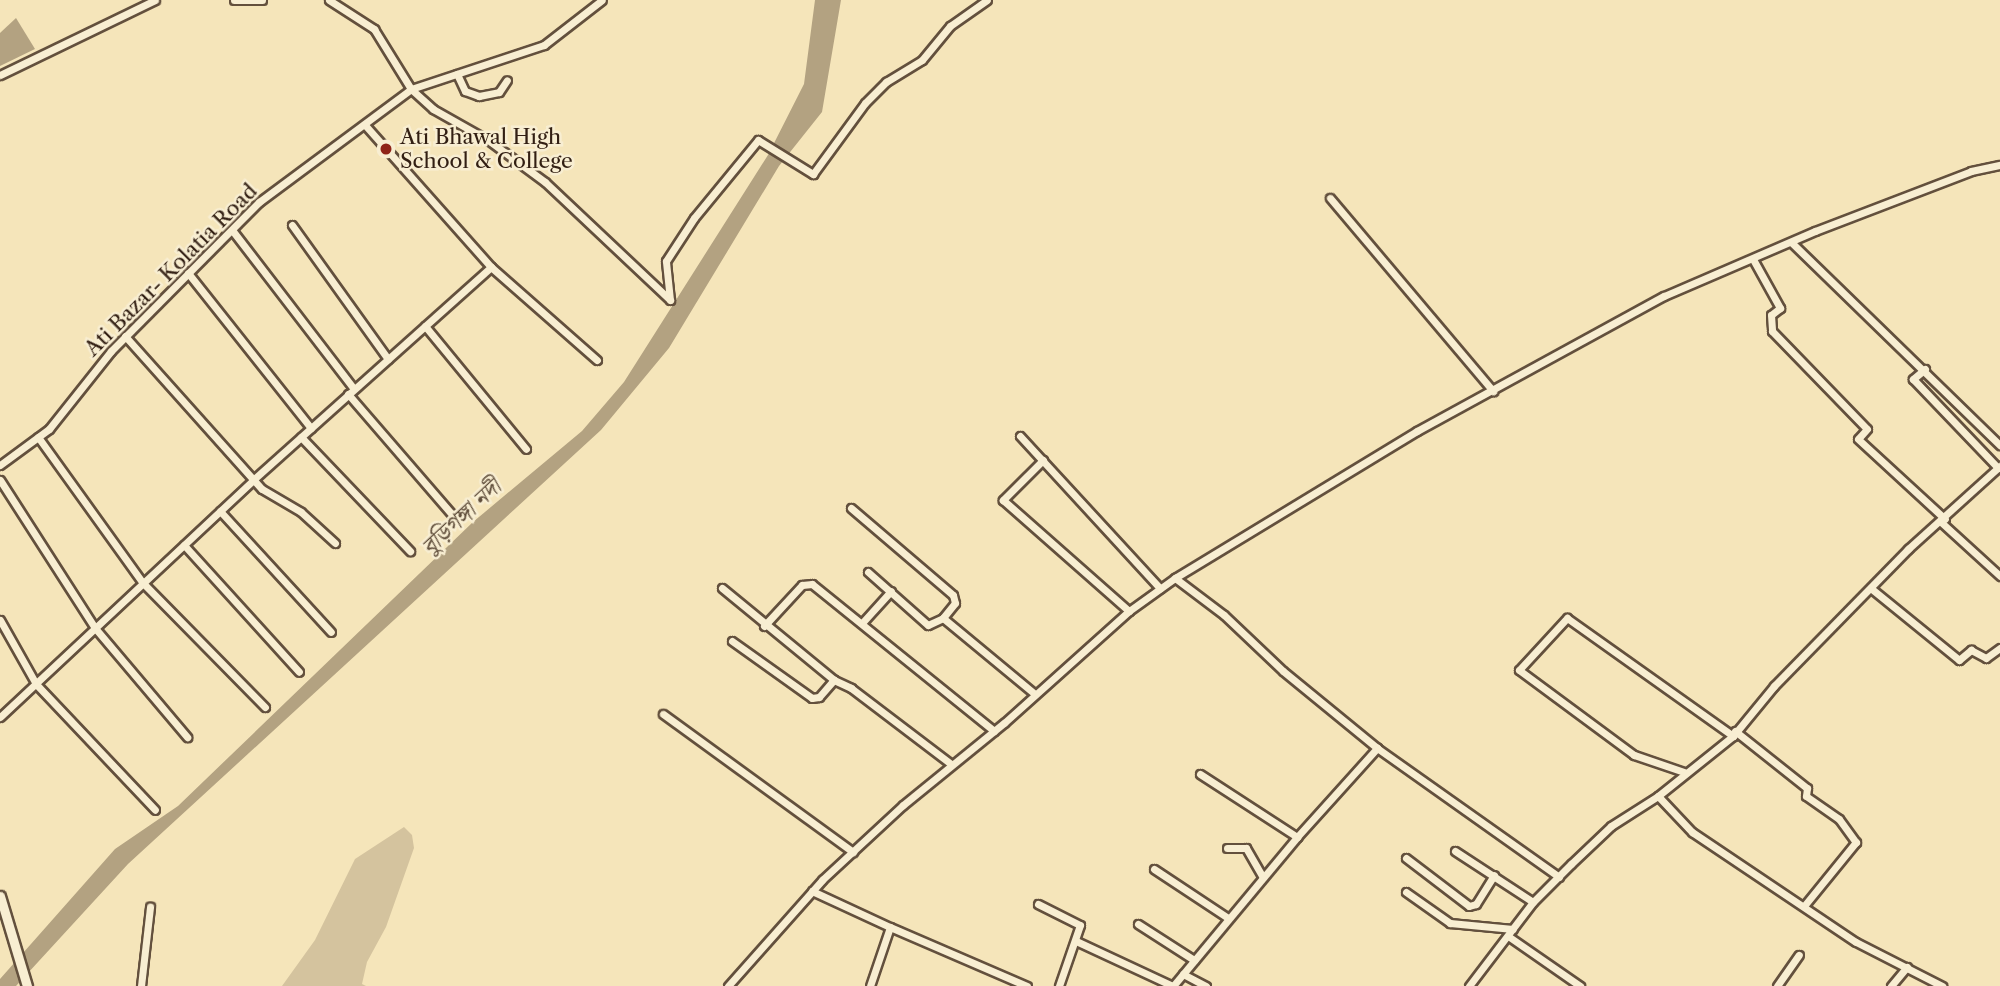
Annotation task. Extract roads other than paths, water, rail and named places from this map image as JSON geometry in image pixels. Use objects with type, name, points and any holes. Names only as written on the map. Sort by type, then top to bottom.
[{"type":"street","points":[[0,75],[155,0]]},
{"type":"street","points":[[234,0],[262,0]]},
{"type":"street","points":[[328,0],[374,29],[411,89],[433,109],[488,140],[545,182],[670,300],[666,261],[694,218],[758,140],[813,174],[864,103],[886,82],[922,60],[950,26],[987,0]]},
{"type":"street","name":"Ati Bazar- Kolatia Road","points":[[0,465],[38,437],[125,336],[259,202],[411,89],[544,45],[602,0]]},
{"type":"street","points":[[457,74],[465,91],[479,96],[499,92],[506,80]]},
{"type":"street","points":[[365,125],[491,267],[597,360]]},
{"type":"street","points":[[728,986],[811,891],[853,852],[1129,611],[1175,578],[1493,391],[1664,296],[1961,174],[2000,165]]},
{"type":"street","points":[[1330,198],[1493,391]]},
{"type":"street","points":[[292,225],[388,359]]},
{"type":"street","points":[[232,230],[351,392],[455,517]]},
{"type":"street","points":[[1792,243],[1925,369],[2000,445]]},
{"type":"street","points":[[1754,261],[1780,308],[1771,315],[1772,331],[1867,429],[1858,439],[2000,576]]},
{"type":"street","points":[[0,717],[254,479],[491,267]]},
{"type":"street","points":[[188,273],[311,428]]},
{"type":"street","points":[[425,326],[526,449]]},
{"type":"street","points":[[125,336],[254,479],[282,503],[301,512],[335,543]]},
{"type":"street","points":[[1469,986],[1533,902],[1611,826],[1658,796],[1684,772],[1734,734],[1908,549],[1943,521],[1999,467],[1913,379],[1925,369]]},
{"type":"street","points":[[1020,436],[1160,588]]},
{"type":"street","points":[[38,437],[143,583],[265,707]]},
{"type":"street","points":[[301,437],[410,551]]},
{"type":"street","points":[[1043,460],[1003,500],[1129,611]]},
{"type":"street","points":[[0,480],[95,628],[187,737]]},
{"type":"street","points":[[851,508],[953,595],[955,603],[943,618],[928,625],[868,572]]},
{"type":"street","points":[[220,511],[331,632]]},
{"type":"street","points":[[184,545],[299,672]]},
{"type":"street","points":[[1175,578],[1224,615],[1283,671],[1377,748],[1559,877]]},
{"type":"street","points":[[764,626],[808,583],[862,622],[941,692],[994,731]]},
{"type":"street","points":[[722,588],[764,626],[834,680],[951,764]]},
{"type":"street","points":[[1872,590],[1959,660],[1971,650],[1986,659],[2000,648]]},
{"type":"street","points":[[862,622],[891,591]]},
{"type":"street","points":[[943,618],[1035,694]]},
{"type":"street","points":[[1684,772],[1633,755],[1519,670],[1567,618],[1807,788],[1806,796],[1839,819],[1856,842],[1804,906]]},
{"type":"street","points":[[0,620],[36,684],[155,810]]},
{"type":"street","points":[[732,641],[812,698],[819,697],[834,680]]},
{"type":"street","points":[[663,714],[853,852]]},
{"type":"street","points":[[1076,941],[1173,986],[1262,876],[1377,748]]},
{"type":"street","points":[[1200,774],[1297,837]]},
{"type":"street","points":[[1658,796],[1692,832],[1856,942],[1942,986]]},
{"type":"street","points":[[1227,848],[1246,848],[1262,876]]},
{"type":"street","points":[[1455,851],[1533,902]]},
{"type":"street","points":[[1406,858],[1469,906],[1476,904],[1494,875]]},
{"type":"street","points":[[1154,869],[1228,918]]},
{"type":"street","points":[[811,891],[1027,986]]},
{"type":"street","points":[[1406,892],[1450,923],[1511,932],[1580,986]]},
{"type":"street","points":[[0,896],[27,986]]},
{"type":"street","points":[[1038,904],[1078,921],[1076,941],[1059,986]]},
{"type":"street","points":[[141,986],[150,907]]},
{"type":"street","points":[[1138,924],[1194,960]]},
{"type":"street","points":[[870,986],[890,927]]},
{"type":"street","points":[[1777,986],[1799,955]]},
{"type":"street","points":[[1891,986],[1907,967]]},
{"type":"street","points":[[1183,974],[1206,986]]},
{"type":"place","name":"Ati Bhawal High School & College","points":[[386,149]]},
{"type":"water label","name":"বুড়িগঙ্গা নদী","points":[[461,517]]}]
